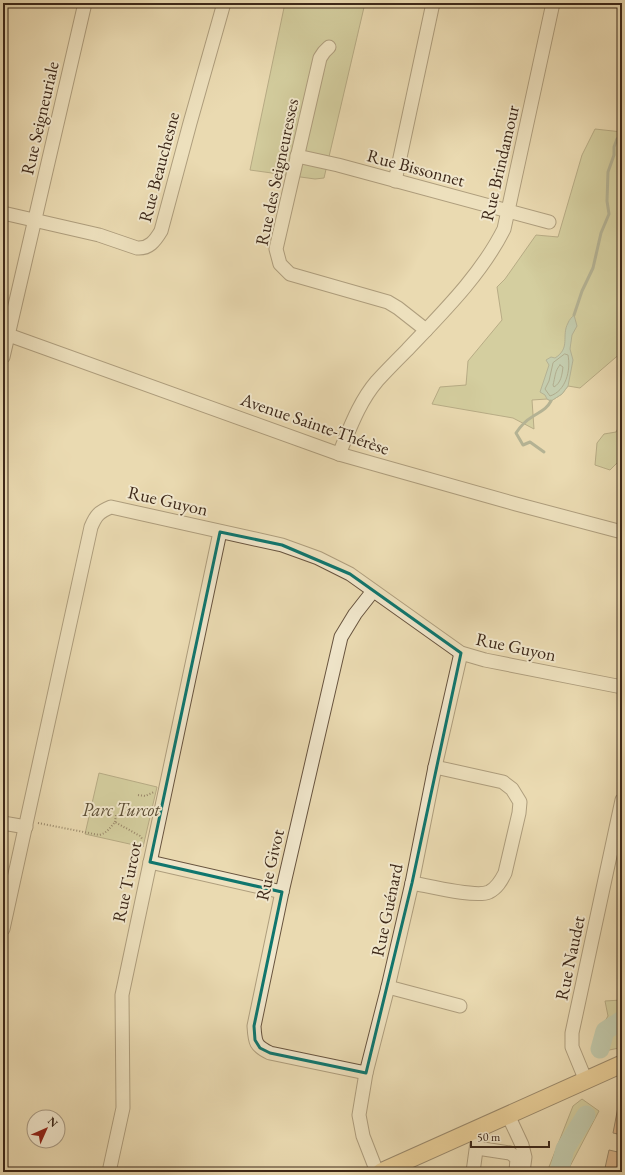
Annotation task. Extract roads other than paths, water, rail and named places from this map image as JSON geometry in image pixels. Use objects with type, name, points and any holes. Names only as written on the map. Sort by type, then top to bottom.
[{"type":"main road","points":[[381,1172],[622,1064]]},
{"type":"street","name":"Rue Seigneuriale","points":[[3,357],[6,334],[85,3]]},
{"type":"street","name":"Rue Beauchesne","points":[[3,213],[99,235],[137,248],[148,246],[156,240],[162,231],[190,123],[224,3]]},
{"type":"street","points":[[395,181],[433,3]]},
{"type":"street","name":"Rue Brindamour","points":[[339,454],[355,416],[377,381],[426,330],[487,259],[504,229],[509,212],[553,3]]},
{"type":"street","name":"Rue des Seigneuresses","points":[[329,47],[320,58],[297,156],[276,249],[280,264],[290,274],[388,302],[426,330]]},
{"type":"street","name":"Rue Bissonnet","points":[[297,156],[338,165],[548,222]]},
{"type":"street","name":"Avenue Sainte-Thérèse","points":[[6,334],[339,454],[622,532]]},
{"type":"street","name":"Rue Guyon","points":[[3,929],[91,527],[95,517],[102,511],[111,507],[282,545],[318,558],[350,574],[461,653],[485,660],[622,687]]},
{"type":"street","name":"Rue Turcot","points":[[109,1172],[123,1108],[122,995],[220,532]]},
{"type":"street","name":"Rue Givot","points":[[366,1073],[270,1053],[260,1048],[255,1040],[254,1026],[282,892],[341,637],[355,614],[373,591]]},
{"type":"street","name":"Rue Guénard","points":[[377,1172],[363,1136],[359,1115],[366,1073],[412,883],[435,767],[461,653]]},
{"type":"street","points":[[412,883],[477,894],[489,892],[496,887],[505,873],[519,813],[520,802],[512,789],[503,782],[435,767]]},
{"type":"street","name":"Rue Naudet","points":[[586,1080],[572,1047],[572,1033],[618,843],[621,806]]},
{"type":"street","points":[[3,823],[26,824]]},
{"type":"street","points":[[151,857],[282,892]]},
{"type":"street","points":[[388,987],[460,1006]]},
{"type":"street","points":[[508,1115],[522,1145],[525,1156],[522,1172]]},
{"type":"street","points":[[473,1172],[479,1128]]},
{"type":"street","points":[[477,1148],[510,1153],[517,1158],[516,1172]]},
{"type":"water","points":[[574,315],[577,326],[572,335],[570,349],[573,360],[568,386],[562,394],[551,401],[540,392],[549,365],[546,360],[551,357],[555,358],[563,350],[566,328]]},
{"type":"waterway","points":[[574,315],[582,291],[593,268],[601,233],[609,214],[607,201],[608,172],[614,155],[614,147],[617,139],[622,134]]},
{"type":"waterway","points":[[544,452],[530,442],[523,445],[516,433],[525,422],[545,408],[551,401]]},
{"type":"waterway","points":[[600,1049],[605,1031],[622,1020]]},
{"type":"waterway","points":[[559,1172],[565,1149],[586,1115]]},
{"type":"park label","name":"Parc Turcot","points":[[121,810]]}]
